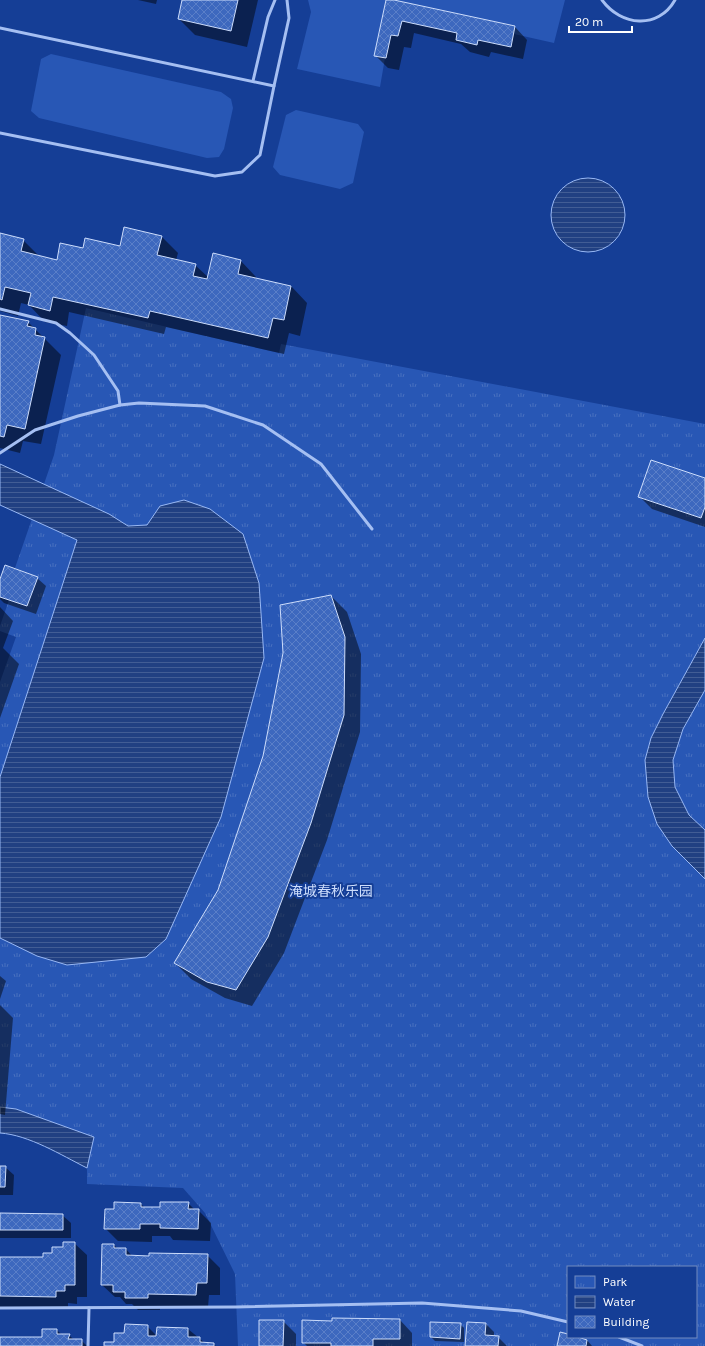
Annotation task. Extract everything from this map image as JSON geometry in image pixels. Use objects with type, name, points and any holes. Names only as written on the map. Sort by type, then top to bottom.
[{"type":"lane","points":[[253,81],[268,17],[275,0]]},
{"type":"lane","points":[[0,133],[215,176],[242,172],[260,155],[289,18],[287,0]]},
{"type":"lane","points":[[602,0],[608,9],[620,17],[634,21],[648,20],[661,15],[672,6],[675,0]]},
{"type":"lane","points":[[0,28],[274,86]]},
{"type":"lane","points":[[0,309],[56,323],[70,333],[94,355],[118,390],[120,405]]},
{"type":"lane","points":[[0,452],[35,430],[78,416],[120,405],[139,403],[205,406],[263,425],[321,464],[372,528]]},
{"type":"lane","points":[[0,1308],[236,1307],[422,1303],[521,1311],[567,1322]]},
{"type":"lane","points":[[88,1346],[89,1308]]},
{"type":"lane","points":[[622,1338],[642,1346]]},
{"type":"green space","points":[[308,0],[386,0],[375,56],[385,58],[380,87],[297,69],[311,12]]},
{"type":"green space","points":[[394,0],[565,0],[554,43],[514,34],[515,26]]},
{"type":"green space","points":[[51,54],[221,92],[231,99],[233,108],[224,149],[219,157],[207,158],[39,118],[31,111],[41,59]]},
{"type":"green space","points":[[296,110],[358,124],[364,132],[353,183],[340,189],[280,175],[273,167],[286,115]]},
{"type":"green space","name":"淹城春秋乐园","points":[[86,308],[279,353],[281,344],[705,424],[705,638],[663,714],[672,846],[705,879],[705,1346],[238,1346],[235,1274],[205,1213],[183,1188],[87,1184],[87,1168],[94,1137],[16,1109],[0,1107],[0,682],[16,637],[0,631],[0,626],[9,600],[27,606],[38,577],[15,568],[54,455]]},
{"type":"green space","points":[[705,690],[705,830],[689,815],[675,787],[673,760],[683,729]]},
{"type":"water","points":[[588,178],[602,181],[614,189],[622,201],[625,215],[622,229],[614,241],[602,249],[588,252],[574,249],[562,241],[554,229],[551,215],[554,201],[562,189],[574,181]]},
{"type":"water","points":[[0,464],[109,514],[128,526],[147,525],[160,506],[184,500],[210,509],[243,534],[259,583],[264,658],[221,817],[166,939],[146,957],[67,965],[37,956],[0,938],[0,777],[77,540],[0,505]]},
{"type":"water","points":[[705,638],[705,690],[683,729],[673,760],[675,787],[689,815],[705,830],[705,879],[672,846],[657,824],[648,797],[645,760],[651,738]]},
{"type":"water","points":[[0,1107],[16,1109],[94,1137],[87,1168],[22,1137],[0,1133]]},
{"type":"building","points":[[182,0],[238,0],[231,31],[178,19]]},
{"type":"building","points":[[386,0],[394,0],[515,26],[511,47],[478,40],[477,45],[456,40],[457,33],[402,21],[398,36],[391,35],[386,58],[374,56]]},
{"type":"building","points":[[124,227],[162,236],[157,255],[196,264],[193,276],[207,279],[213,253],[241,260],[238,274],[291,286],[284,320],[273,318],[268,338],[150,311],[148,318],[53,297],[50,311],[28,305],[31,293],[5,287],[2,300],[0,299],[0,233],[24,239],[21,251],[57,260],[60,243],[83,248],[85,238],[120,246]]},
{"type":"building","points":[[0,315],[29,321],[27,326],[36,328],[35,335],[45,337],[25,429],[7,425],[4,437],[0,436]]},
{"type":"building","points":[[651,460],[705,478],[705,507],[701,518],[638,497]]},
{"type":"building","points":[[5,565],[38,577],[27,606],[0,597],[0,579]]},
{"type":"building","points":[[331,595],[345,637],[344,715],[311,823],[268,937],[236,990],[207,982],[174,963],[218,890],[263,756],[283,653],[280,605]]},
{"type":"building","points":[[0,1166],[6,1166],[5,1187],[0,1187]]},
{"type":"building","points":[[114,1202],[141,1203],[141,1207],[160,1207],[160,1202],[189,1202],[188,1209],[199,1209],[198,1229],[160,1228],[160,1224],[140,1224],[140,1229],[104,1229],[105,1209],[114,1209]]},
{"type":"building","points":[[0,1213],[63,1214],[63,1230],[0,1230]]},
{"type":"building","points":[[63,1242],[75,1242],[75,1285],[65,1285],[65,1291],[56,1291],[56,1297],[0,1296],[0,1257],[43,1257],[43,1253],[52,1253],[52,1247],[63,1247]]},
{"type":"building","points":[[102,1244],[114,1244],[114,1248],[126,1248],[126,1255],[149,1256],[149,1253],[208,1254],[207,1283],[197,1283],[196,1295],[148,1294],[148,1298],[125,1298],[125,1292],[113,1292],[113,1285],[101,1285]]},
{"type":"building","points":[[332,1318],[400,1319],[400,1339],[373,1339],[373,1346],[331,1346],[331,1343],[302,1343],[302,1320],[332,1321]]},
{"type":"building","points":[[259,1320],[284,1320],[283,1346],[259,1346]]},
{"type":"building","points":[[430,1322],[461,1323],[460,1339],[430,1337]]},
{"type":"building","points":[[467,1322],[486,1323],[485,1335],[499,1336],[498,1346],[465,1346]]},
{"type":"building","points":[[125,1324],[148,1325],[148,1336],[156,1336],[157,1327],[188,1328],[188,1337],[200,1337],[200,1342],[214,1343],[214,1346],[104,1346],[104,1342],[114,1342],[114,1333],[124,1333]]},
{"type":"building","points":[[42,1329],[57,1329],[57,1334],[70,1334],[68,1339],[82,1339],[82,1346],[0,1346],[0,1337],[42,1337]]},
{"type":"building","points":[[560,1332],[567,1334],[567,1338],[581,1338],[587,1340],[586,1346],[557,1346]]}]
